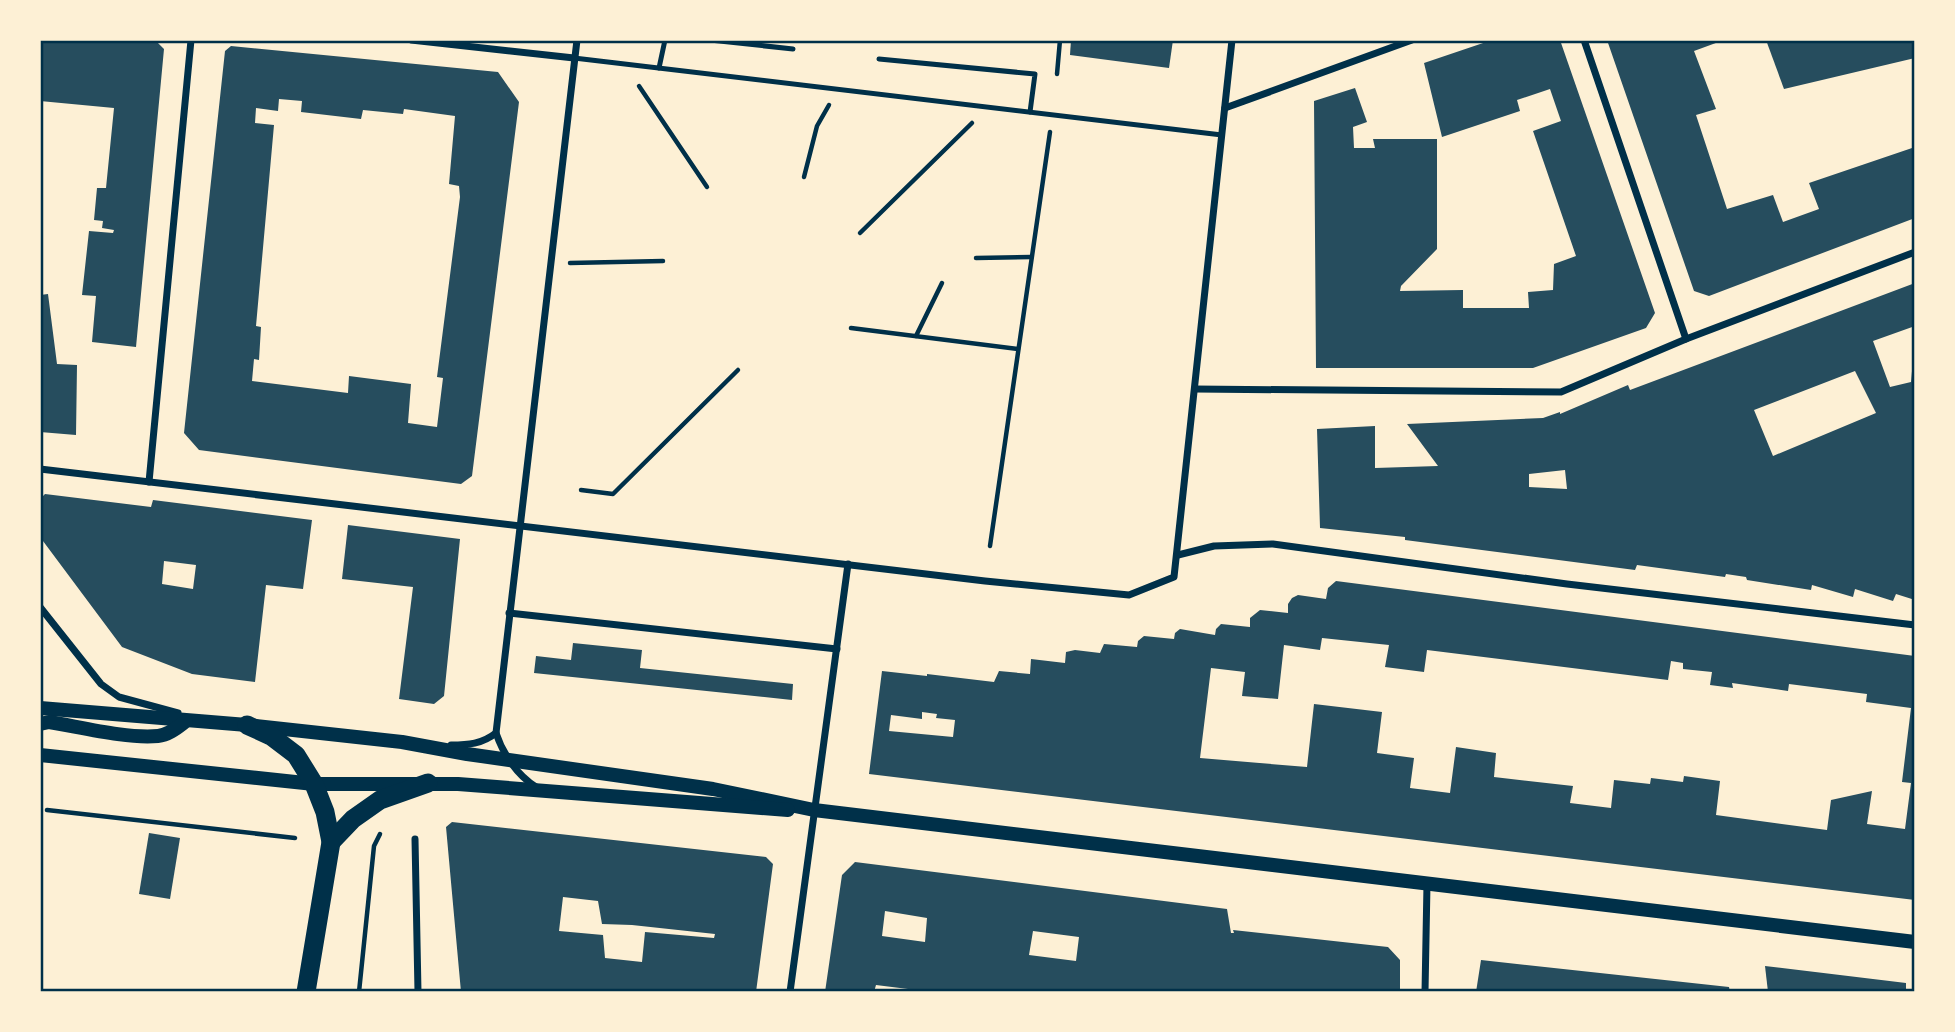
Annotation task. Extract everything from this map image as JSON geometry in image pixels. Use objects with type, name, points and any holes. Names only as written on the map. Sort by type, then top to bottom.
[{"type":"highway","points":[[247,725],[271,736],[296,755],[314,784],[325,813],[331,842],[306,992]]},
{"type":"highway","points":[[331,842],[353,819],[380,800],[428,783]]},
{"type":"main road","points":[[40,708],[365,737],[509,761],[713,789],[814,810],[1915,942]]},
{"type":"main road","points":[[40,724],[49,722],[135,736],[159,736],[170,733],[186,721]]},
{"type":"main road","points":[[40,755],[314,784],[428,783],[543,790],[764,810],[814,810]]},
{"type":"street","points":[[149,482],[191,40]]},
{"type":"street","points":[[411,40],[575,58]]},
{"type":"street","points":[[543,790],[526,779],[509,761],[496,733],[577,40]]},
{"type":"street","points":[[40,469],[1129,595],[1174,577],[1232,40]]},
{"type":"street","points":[[1225,108],[1412,40]]},
{"type":"street","points":[[1584,40],[1686,339]]},
{"type":"street","points":[[1195,389],[1561,392],[1686,339],[1915,252]]},
{"type":"street","points":[[1178,555],[1213,546],[1273,544],[1567,584],[1915,625]]},
{"type":"street","points":[[790,992],[848,564]]},
{"type":"street","points":[[40,607],[102,684],[119,697],[223,723]]},
{"type":"street","points":[[509,613],[837,649]]},
{"type":"street","points":[[429,746],[470,745],[487,740],[496,733]]},
{"type":"street","points":[[415,839],[418,992]]},
{"type":"street","points":[[1425,992],[1427,883]]},
{"type":"lane","points":[[659,68],[665,40]]},
{"type":"lane","points":[[710,40],[793,49]]},
{"type":"lane","points":[[575,58],[1222,135]]},
{"type":"lane","points":[[879,59],[1035,74],[1030,112]]},
{"type":"path","points":[[625,64],[707,187]]},
{"type":"path","points":[[804,177],[817,126],[838,90]]},
{"type":"path","points":[[860,233],[988,107]]},
{"type":"path","points":[[990,546],[1053,115]]},
{"type":"path","points":[[976,258],[1032,257]]},
{"type":"path","points":[[551,263],[663,261]]},
{"type":"path","points":[[916,336],[942,283]]},
{"type":"path","points":[[851,328],[1018,349]]},
{"type":"path","points":[[581,490],[613,494],[738,370]]},
{"type":"path","points":[[47,810],[295,838]]},
{"type":"path","points":[[359,992],[374,846],[383,829]]},
{"type":"building","points":[[40,40],[155,40],[164,49],[136,347],[92,342],[96,296],[82,295],[89,231],[113,233],[114,230],[102,228],[103,221],[94,220],[97,188],[106,188],[114,108],[40,101]]},
{"type":"building","points":[[1071,40],[1173,40],[1169,68],[1070,55]]},
{"type":"building","points":[[1492,40],[1560,40],[1655,313],[1646,328],[1533,368],[1316,368],[1314,101],[1355,88],[1367,122],[1353,127],[1354,148],[1375,148],[1373,139],[1437,139],[1437,249],[1401,286],[1400,291],[1463,290],[1463,308],[1529,308],[1528,292],[1553,290],[1554,264],[1576,256],[1533,131],[1561,121],[1550,89],[1517,100],[1520,111],[1442,137],[1424,63]]},
{"type":"building","points":[[1607,40],[1724,40],[1694,51],[1716,109],[1696,115],[1727,209],[1773,195],[1783,222],[1819,209],[1809,183],[1915,147],[1915,218],[1709,296],[1694,291]]},
{"type":"building","points":[[1766,40],[1915,40],[1915,58],[1784,89]]},
{"type":"building","points":[[231,46],[498,72],[519,102],[472,476],[461,484],[199,450],[184,433],[225,51]],"holes":[[[279,99],[302,101],[301,112],[361,119],[363,110],[403,114],[404,109],[455,116],[449,184],[459,186],[460,197],[437,377],[443,378],[437,427],[408,423],[411,384],[349,376],[348,393],[252,381],[254,359],[259,360],[261,327],[256,326],[274,125],[255,123],[256,108],[278,111]]]},
{"type":"building","points":[[1915,283],[1915,326],[1873,341],[1890,387],[1911,382],[1915,360],[1915,600],[1896,594],[1893,601],[1855,589],[1853,597],[1812,585],[1811,590],[1726,574],[1725,577],[1637,565],[1635,570],[1405,540],[1405,537],[1320,528],[1317,429],[1375,426],[1375,468],[1438,466],[1407,424],[1543,418],[1560,414],[1628,385],[1630,390]],"holes":[[[1855,371],[1876,413],[1773,456],[1754,410]],[[1565,470],[1567,489],[1529,487],[1529,474]]]},
{"type":"building","points":[[48,294],[57,364],[77,365],[76,435],[40,432],[40,295]]},
{"type":"building","points":[[45,494],[151,507],[153,500],[312,520],[303,589],[266,585],[255,682],[192,674],[122,647],[40,537],[40,499]],"holes":[[[164,561],[196,565],[193,589],[162,584]]]},
{"type":"building","points":[[348,525],[460,539],[444,696],[434,704],[399,699],[413,587],[342,579]]},
{"type":"building","points":[[1336,581],[1915,656],[1915,900],[869,774],[882,671],[994,682],[999,671],[1030,674],[1031,659],[1065,663],[1066,652],[1075,650],[1100,653],[1104,644],[1137,647],[1138,641],[1144,636],[1174,639],[1175,633],[1180,629],[1215,635],[1221,624],[1250,627],[1250,618],[1260,610],[1288,613],[1288,604],[1292,598],[1298,595],[1326,599],[1328,588]],"holes":[[[1322,638],[1389,645],[1385,667],[1424,672],[1427,650],[1668,680],[1671,661],[1683,663],[1683,669],[1712,672],[1710,685],[1733,688],[1732,683],[1788,691],[1789,684],[1867,694],[1866,702],[1911,708],[1902,782],[1911,783],[1905,829],[1867,824],[1872,791],[1831,800],[1827,830],[1716,815],[1720,781],[1684,776],[1683,782],[1651,778],[1650,784],[1614,780],[1611,808],[1570,803],[1573,786],[1494,777],[1496,753],[1456,747],[1450,793],[1410,788],[1414,758],[1377,753],[1382,712],[1314,704],[1307,767],[1200,758],[1211,668],[1245,672],[1242,696],[1278,699],[1284,645],[1320,650]],[[922,712],[937,714],[936,718],[955,720],[953,737],[889,731],[891,715],[922,719]]]},
{"type":"building","points":[[573,643],[642,650],[640,668],[793,684],[792,700],[534,673],[536,656],[571,660]]},
{"type":"building","points":[[452,822],[766,857],[773,864],[756,992],[619,992],[603,989],[603,992],[461,992],[446,827]],"holes":[[[563,897],[598,901],[602,924],[715,934],[714,938],[645,932],[642,962],[605,958],[603,935],[559,931]]]},
{"type":"building","points":[[149,833],[180,838],[170,899],[139,894]]},
{"type":"building","points":[[855,862],[1227,909],[1231,933],[1234,933],[1233,930],[1388,947],[1400,960],[1400,992],[932,992],[876,985],[874,992],[825,992],[842,875]],"holes":[[[885,911],[927,918],[925,942],[882,936]],[[1033,931],[1079,937],[1076,961],[1029,955]]]},
{"type":"building","points":[[1481,960],[1729,987],[1730,992],[1476,992]]},
{"type":"building","points":[[1765,966],[1906,983],[1906,992],[1768,992]]}]
